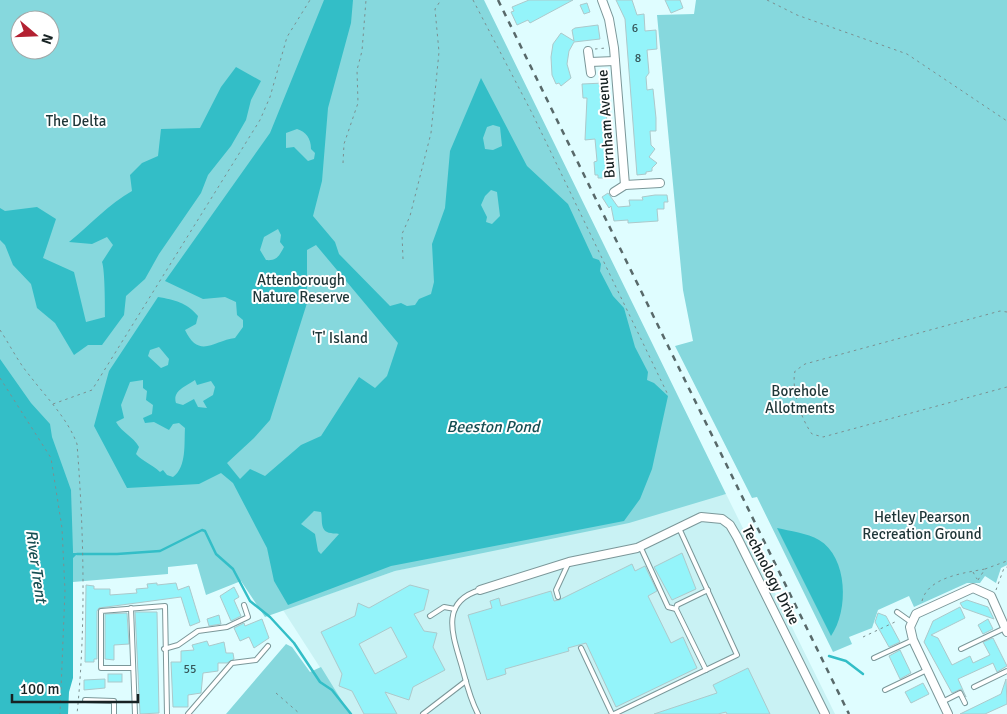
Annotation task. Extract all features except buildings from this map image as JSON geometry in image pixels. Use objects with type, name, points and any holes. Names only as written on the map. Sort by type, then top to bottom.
[{"type":"street","name":"Burnham Avenue","points":[[602,0],[609,20],[614,48],[625,186]]},
{"type":"street","name":"Burnham Avenue","points":[[588,51],[591,73]]},
{"type":"street","name":"Burnham Avenue","points":[[590,62],[615,61]]},
{"type":"street","name":"Burnham Avenue","points":[[614,192],[625,186],[660,183]]},
{"type":"street","name":"Technology Drive","points":[[480,590],[570,562],[640,546],[701,517],[708,516],[722,519],[730,525],[824,714]]},
{"type":"street","points":[[948,714],[913,640],[910,631],[911,622],[922,610],[973,588],[977,591],[982,590],[990,596],[1006,630]]},
{"type":"lane","points":[[581,648],[613,714],[737,654],[679,528]]},
{"type":"lane","points":[[640,546],[668,607],[676,609],[706,670]]},
{"type":"lane","points":[[558,597],[556,590],[570,562]]},
{"type":"lane","points":[[478,714],[451,631],[455,609],[463,598],[480,590]]},
{"type":"lane","points":[[676,609],[677,605],[708,590]]},
{"type":"lane","points":[[164,649],[178,645],[198,631],[227,627],[248,617],[244,605]]},
{"type":"lane","points":[[132,668],[101,668],[101,612],[165,606],[164,649],[167,714]]},
{"type":"lane","points":[[132,608],[132,668],[135,714]]},
{"type":"lane","points":[[430,616],[444,608],[455,609]]},
{"type":"lane","points":[[897,612],[911,622]]},
{"type":"lane","points":[[961,649],[1006,630]]},
{"type":"lane","points":[[874,658],[913,640]]},
{"type":"lane","points":[[188,714],[232,663],[256,660],[268,646]]},
{"type":"lane","points":[[885,690],[926,670]]},
{"type":"lane","points":[[974,687],[1007,671]]},
{"type":"lane","points":[[424,714],[466,681]]},
{"type":"lane","points":[[942,702],[960,693],[965,703]]},
{"type":"lane","points":[[85,700],[114,701],[114,714]]},
{"type":"path","points":[[52,404],[92,390],[260,120],[270,97],[287,37],[310,0]]},
{"type":"path","points":[[343,163],[344,144],[358,103],[357,70],[362,51],[366,0]]},
{"type":"path","points":[[403,259],[402,234],[410,216],[431,133],[439,52],[436,9],[440,0]]},
{"type":"path","points":[[473,0],[532,113],[668,395]]},
{"type":"path","points":[[766,0],[797,16],[907,54],[1007,121]]},
{"type":"path","points":[[588,51],[588,49],[614,48]]},
{"type":"path","points":[[591,73],[617,74]]},
{"type":"path","points":[[1007,312],[1000,312],[805,364],[795,371],[793,381],[806,426],[812,434],[823,437],[1007,387]]},
{"type":"path","points":[[0,330],[28,374],[74,436],[77,444],[83,559],[79,689],[76,714]]},
{"type":"path","points":[[0,378],[51,458],[62,528],[65,591],[60,714]]},
{"type":"path","points":[[999,560],[1003,562]]},
{"type":"path","points":[[922,610],[923,598],[929,587],[939,581],[1007,561]]},
{"type":"path","points":[[990,596],[996,590],[1004,568],[1007,567]]},
{"type":"path","points":[[977,591],[978,580],[985,569]]},
{"type":"path","points":[[972,572],[978,580]]},
{"type":"path","points":[[863,637],[903,618]]},
{"type":"path","points":[[276,693],[300,714]]},
{"type":"path","points":[[294,714],[297,711]]},
{"type":"shaded area","points":[[726,494],[835,714],[350,714],[283,610],[395,571]]},
{"type":"green space","name":"Attenborough Nature Reserve","points":[[0,0],[484,0],[726,494],[629,523],[395,571],[265,617],[241,581],[206,595],[197,564],[168,567],[168,574],[73,582],[0,362]]},
{"type":"green space","points":[[696,0],[1007,0],[1007,565],[1001,568],[996,583],[985,576],[980,583],[967,583],[914,607],[909,596],[878,610],[872,628],[849,637],[852,644],[833,652],[757,497],[752,498],[675,346],[693,341],[683,290],[657,15],[694,14]]},
{"type":"green space","points":[[286,644],[292,647],[310,672],[321,667],[350,714],[226,714]]},
{"type":"water","name":"Beeston Pond","points":[[324,0],[353,0],[351,23],[328,108],[322,181],[313,216],[335,242],[339,254],[390,306],[401,303],[407,306],[415,305],[419,299],[431,294],[434,282],[432,244],[445,208],[450,151],[481,78],[527,166],[568,204],[593,258],[599,260],[601,264],[600,271],[613,296],[624,308],[635,347],[648,372],[647,380],[654,383],[668,396],[652,469],[640,499],[624,521],[391,566],[288,605],[274,581],[267,548],[233,483],[221,473],[199,484],[127,488],[94,426],[109,371],[158,297],[180,302],[198,316],[196,324],[185,330],[190,339],[196,344],[208,346],[235,338],[243,327],[243,320],[237,315],[236,302],[225,297],[203,299],[165,281],[270,133]],"holes":[[[493,125],[500,127],[502,146],[493,150],[485,149],[483,138],[487,127]],[[297,129],[303,132],[309,139],[311,149],[315,153],[314,159],[308,161],[294,147],[286,148],[286,133]],[[491,190],[497,192],[500,216],[492,224],[486,222],[487,217],[481,205],[485,196]],[[278,229],[281,235],[280,242],[284,247],[279,255],[273,260],[266,260],[260,250],[264,237]],[[316,245],[398,343],[387,376],[375,388],[359,377],[321,436],[301,445],[265,476],[250,469],[240,479],[227,463],[270,420],[307,303],[307,250]],[[159,347],[169,359],[168,365],[161,368],[148,356],[150,350]],[[143,380],[143,388],[147,391],[146,400],[153,405],[152,414],[143,418],[145,423],[154,422],[169,430],[173,424],[179,423],[185,428],[183,461],[173,477],[167,475],[163,470],[160,472],[136,454],[139,447],[116,422],[124,418],[121,405],[130,382]],[[195,380],[197,385],[211,381],[215,387],[213,395],[203,401],[207,408],[198,407],[194,399],[183,405],[176,403],[176,395],[181,389]],[[314,511],[321,512],[322,525],[327,532],[339,534],[321,554],[318,551],[315,534],[301,524]]]},
{"type":"water","points":[[236,67],[261,81],[251,100],[246,120],[231,146],[208,175],[201,193],[159,254],[145,279],[126,296],[124,315],[102,345],[88,345],[74,355],[55,323],[37,308],[31,284],[13,265],[5,245],[0,240],[0,208],[5,211],[37,207],[56,219],[43,258],[74,272],[86,322],[105,317],[102,262],[113,245],[107,237],[92,244],[69,242],[107,208],[132,191],[130,175],[142,163],[158,156],[161,129],[200,128],[221,87]]},
{"type":"water","name":"River Trent","points":[[0,359],[31,403],[50,424],[52,437],[71,490],[73,553],[78,553],[73,558],[73,678],[69,692],[68,714],[0,714]]},
{"type":"water","points":[[777,528],[804,534],[819,540],[829,548],[836,559],[843,585],[843,599],[841,613],[831,636]]},
{"type":"waterway","points":[[77,554],[160,551],[202,530],[205,531],[216,554],[233,569],[250,601],[270,617],[294,643],[320,682],[332,690],[351,714]]},
{"type":"waterway","points":[[829,656],[846,661],[863,674]]},
{"type":"railway","points":[[498,0],[849,714]]},
{"type":"park label","name":"The Delta","points":[[76,121]]},
{"type":"park label","name":"'T' Island","points":[[340,338]]},
{"type":"park label","name":"Borehole Allotments","points":[[800,400]]},
{"type":"park label","name":"Hetley Pearson Recreation Ground","points":[[922,526]]}]
